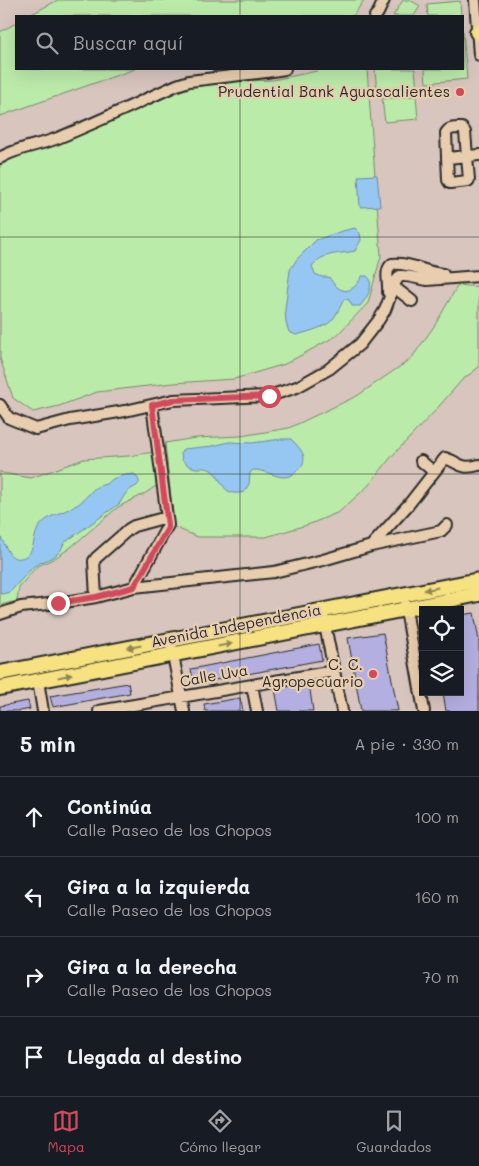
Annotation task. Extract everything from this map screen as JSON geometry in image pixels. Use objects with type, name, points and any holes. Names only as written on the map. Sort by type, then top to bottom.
[{"type":"main road","name":"Avenida Independencia","points":[[0,673],[479,580]]},
{"type":"main road","name":"Avenida Independencia","points":[[0,688],[479,594]]},
{"type":"street","points":[[375,15],[384,0]]},
{"type":"street","points":[[474,0],[479,55]]},
{"type":"street","points":[[0,158],[6,154],[48,142],[169,88],[189,81],[278,70]]},
{"type":"street","points":[[464,129],[468,182],[449,182],[447,158],[447,130],[464,129]]},
{"type":"street","points":[[447,158],[479,155]]},
{"type":"street","points":[[388,303],[389,282],[387,270],[392,264],[406,265],[438,273],[479,272]]},
{"type":"street","points":[[0,405],[9,418],[36,429],[70,420],[125,411],[173,400],[269,396],[297,387],[329,369],[360,344],[385,310],[397,279],[403,276],[428,280],[479,276]]},
{"type":"street","points":[[394,287],[412,301]]},
{"type":"street","points":[[134,587],[168,528],[152,405]]},
{"type":"street","points":[[371,546],[446,458],[463,467],[479,465]]},
{"type":"street","points":[[421,461],[434,472]]},
{"type":"street","points":[[96,597],[94,561],[96,558],[128,529],[167,517]]},
{"type":"street","points":[[0,614],[21,607],[96,597],[134,587],[274,572],[371,546],[441,531],[447,525]]},
{"type":"street","points":[[146,566],[154,584]]},
{"type":"street","points":[[404,595],[424,711]]},
{"type":"street","points":[[322,610],[342,711]]},
{"type":"street","points":[[170,640],[184,711]]},
{"type":"street","name":"Calle Uva","points":[[99,711],[116,710],[334,671]]},
{"type":"street","points":[[38,681],[42,711]]},
{"type":"street","points":[[252,685],[257,711]]},
{"type":"green space","points":[[58,0],[364,0],[354,15],[30,15]]},
{"type":"green space","points":[[403,0],[410,0],[420,6],[415,15],[394,15]]},
{"type":"green space","points":[[460,1],[461,15],[428,15],[427,4]]},
{"type":"green space","points":[[15,24],[15,70],[132,70],[0,116],[0,32]]},
{"type":"green space","points":[[464,43],[467,79],[426,83],[425,70],[464,70]]},
{"type":"green space","points":[[367,70],[381,256],[368,303],[336,336],[285,364],[234,379],[173,383],[97,392],[59,406],[33,412],[13,398],[0,358],[0,163],[189,83],[273,80],[317,71]]},
{"type":"green space","points":[[375,70],[415,70],[417,90],[377,93]]},
{"type":"green space","points":[[416,96],[418,119],[385,122],[382,99]]},
{"type":"green space","points":[[458,285],[479,287],[479,367],[461,381],[392,456],[368,486],[339,512],[310,524],[266,537],[198,537],[174,527],[165,443],[196,438],[241,436],[289,428],[357,396],[411,359],[435,325]]},
{"type":"green space","points":[[154,452],[159,484],[118,507],[71,547],[55,558],[36,567],[19,587],[17,601],[0,605],[0,471],[2,473],[31,478],[84,459]]},
{"type":"water","points":[[377,175],[380,206],[360,207],[358,176]]},
{"type":"water","points":[[355,228],[360,233],[361,240],[355,251],[332,254],[317,261],[312,266],[315,274],[329,277],[341,290],[352,289],[362,276],[367,276],[370,279],[370,287],[365,300],[360,306],[352,306],[349,300],[344,299],[334,318],[326,325],[296,335],[289,332],[285,309],[290,270],[297,259],[316,240]]},
{"type":"water","points":[[291,439],[301,450],[304,458],[301,467],[292,475],[285,477],[253,470],[250,473],[249,484],[244,492],[237,493],[227,490],[211,470],[192,467],[182,460],[181,453],[183,449],[213,446],[229,442],[252,443]]},
{"type":"water","points":[[134,474],[138,478],[139,483],[126,493],[119,504],[64,543],[61,550],[55,556],[34,566],[10,592],[0,593],[0,536],[13,557],[21,558],[26,556],[31,550],[37,531],[42,523],[78,504],[96,487],[106,484],[117,477]]},
{"type":"building","points":[[474,613],[479,641],[479,711],[446,711],[444,696],[464,696],[464,614]]},
{"type":"building","name":"C. C. Agropecuario","points":[[383,633],[398,711],[361,711],[348,638]]},
{"type":"building","points":[[319,644],[322,660],[194,684],[191,669]]},
{"type":"building","points":[[128,683],[130,693],[53,707],[50,696]]},
{"type":"building","points":[[309,683],[313,711],[279,711],[275,689]]},
{"type":"building","points":[[240,698],[243,711],[205,711],[204,704]]},
{"type":"building","points":[[28,701],[30,709],[0,711],[0,706]]},
{"type":"place","name":"Prudential Bank Aguascalientes","points":[[460,92]]},
{"type":"place","name":"C. C. Agropecuario","points":[[373,674]]},
{"type":"route","points":[[58,603],[96,597],[134,587],[168,528],[152,405],[173,400],[269,396]]}]
